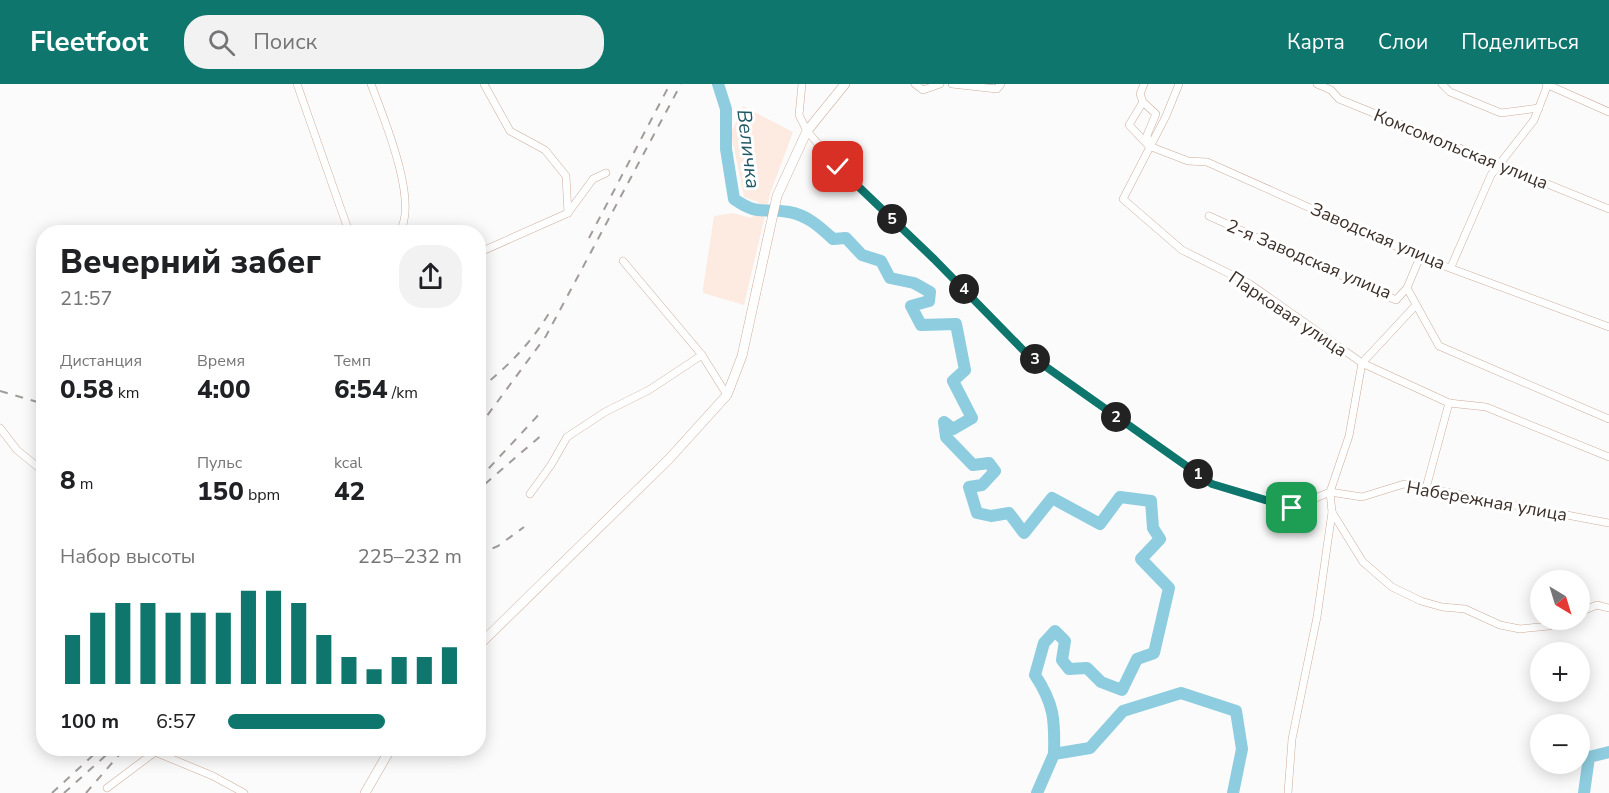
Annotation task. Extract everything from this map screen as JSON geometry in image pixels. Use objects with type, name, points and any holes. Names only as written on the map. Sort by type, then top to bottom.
[{"type":"street","points":[[297,84],[347,225]]},
{"type":"street","points":[[371,84],[407,196],[401,225]]},
{"type":"street","points":[[484,84],[510,131],[545,150],[566,176],[568,213]]},
{"type":"street","points":[[802,84],[798,115],[807,131],[838,167],[934,259],[1025,352],[1212,484],[1292,508],[1330,492]]},
{"type":"street","points":[[486,638],[669,459],[728,395],[742,356],[773,224],[777,196],[807,131],[845,84]]},
{"type":"street","points":[[915,84],[923,90],[940,84]]},
{"type":"street","points":[[952,84],[997,89],[1001,84]]},
{"type":"street","points":[[1144,84],[1140,94],[1143,102],[1156,114],[1148,135],[1149,146]]},
{"type":"street","points":[[1149,146],[1179,84]]},
{"type":"street","name":"Комсомольская улица","points":[[1317,84],[1332,87],[1340,99],[1609,209]]},
{"type":"street","points":[[1442,84],[1450,92],[1502,113],[1539,108]]},
{"type":"street","points":[[1452,267],[1491,175],[1534,120],[1547,84],[1609,112]]},
{"type":"street","points":[[1143,102],[1129,125],[1149,146]]},
{"type":"street","name":"Парковая улица","points":[[1149,146],[1123,199],[1182,250],[1250,284],[1362,363],[1350,436],[1330,492],[1332,512],[1374,575],[1420,602],[1442,608],[1465,609],[1500,625],[1520,629],[1530,628]]},
{"type":"street","name":"Заводская улица","points":[[1149,146],[1188,161],[1207,162],[1420,257],[1609,327]]},
{"type":"street","points":[[486,249],[568,213],[593,179],[606,173]]},
{"type":"street","name":"2-я Заводская улица","points":[[1209,216],[1396,300],[1407,288],[1420,257]]},
{"type":"street","points":[[623,261],[702,355],[728,395]]},
{"type":"street","name":"2-я Заводская улица","points":[[1407,288],[1440,346],[1609,419]]},
{"type":"street","points":[[1416,305],[1362,363],[1449,403],[1486,406],[1609,458]]},
{"type":"street","points":[[530,494],[551,465],[567,437],[605,412],[649,390],[702,355]]},
{"type":"street","points":[[1426,488],[1449,403]]},
{"type":"street","points":[[0,428],[17,450],[36,465]]},
{"type":"street","name":"Набережная улица","points":[[1330,492],[1362,497],[1404,484],[1609,523]]},
{"type":"street","points":[[1288,793],[1292,739],[1317,617],[1332,512]]},
{"type":"street","points":[[1590,608],[1597,605],[1609,608]]},
{"type":"street","points":[[107,788],[150,756]]},
{"type":"street","points":[[165,756],[213,776],[244,793]]},
{"type":"street","points":[[365,793],[386,756]]},
{"type":"shaded area","points":[[743,106],[793,132],[770,194],[744,305],[703,293],[714,216],[732,213],[752,218],[758,202],[744,197],[731,133]]},
{"type":"waterway","name":"Величка","points":[[718,84],[726,109],[726,149],[734,199],[756,210],[780,211],[802,216],[833,239],[846,238],[862,255],[881,261],[890,278],[914,283],[930,292],[929,301],[911,306],[921,325],[956,324],[965,370],[953,381],[972,418],[953,429],[944,422],[946,437],[973,465],[989,463],[995,471],[982,485],[969,487],[977,513],[991,516],[1009,513],[1024,533],[1052,498],[1100,524],[1120,497],[1151,501],[1153,528],[1160,539],[1141,559],[1169,588],[1154,653],[1137,659],[1122,690],[1101,682],[1087,668],[1069,669],[1062,660],[1065,641],[1055,631],[1044,643],[1035,675],[1052,712],[1054,754]]},
{"type":"waterway","points":[[1037,793],[1054,754],[1090,748],[1123,711],[1181,693],[1236,711],[1242,749],[1233,793]]},
{"type":"waterway","points":[[1584,793],[1589,757],[1609,752]]},
{"type":"railway","points":[[589,238],[670,84]]},
{"type":"railway","points":[[486,417],[546,336],[681,84]]},
{"type":"railway","points":[[486,383],[519,353],[551,310]]},
{"type":"railway","points":[[0,391],[36,402]]},
{"type":"railway","points":[[486,471],[543,410]]},
{"type":"railway","points":[[486,483],[544,433]]},
{"type":"railway","points":[[486,551],[498,546],[524,527]]},
{"type":"railway","points":[[52,793],[92,756]]},
{"type":"railway","points":[[64,793],[105,756]]},
{"type":"railway","points":[[86,793],[118,756]]},
{"type":"route","points":[[838,167],[934,259],[1025,352],[1212,484],[1292,508]]}]
